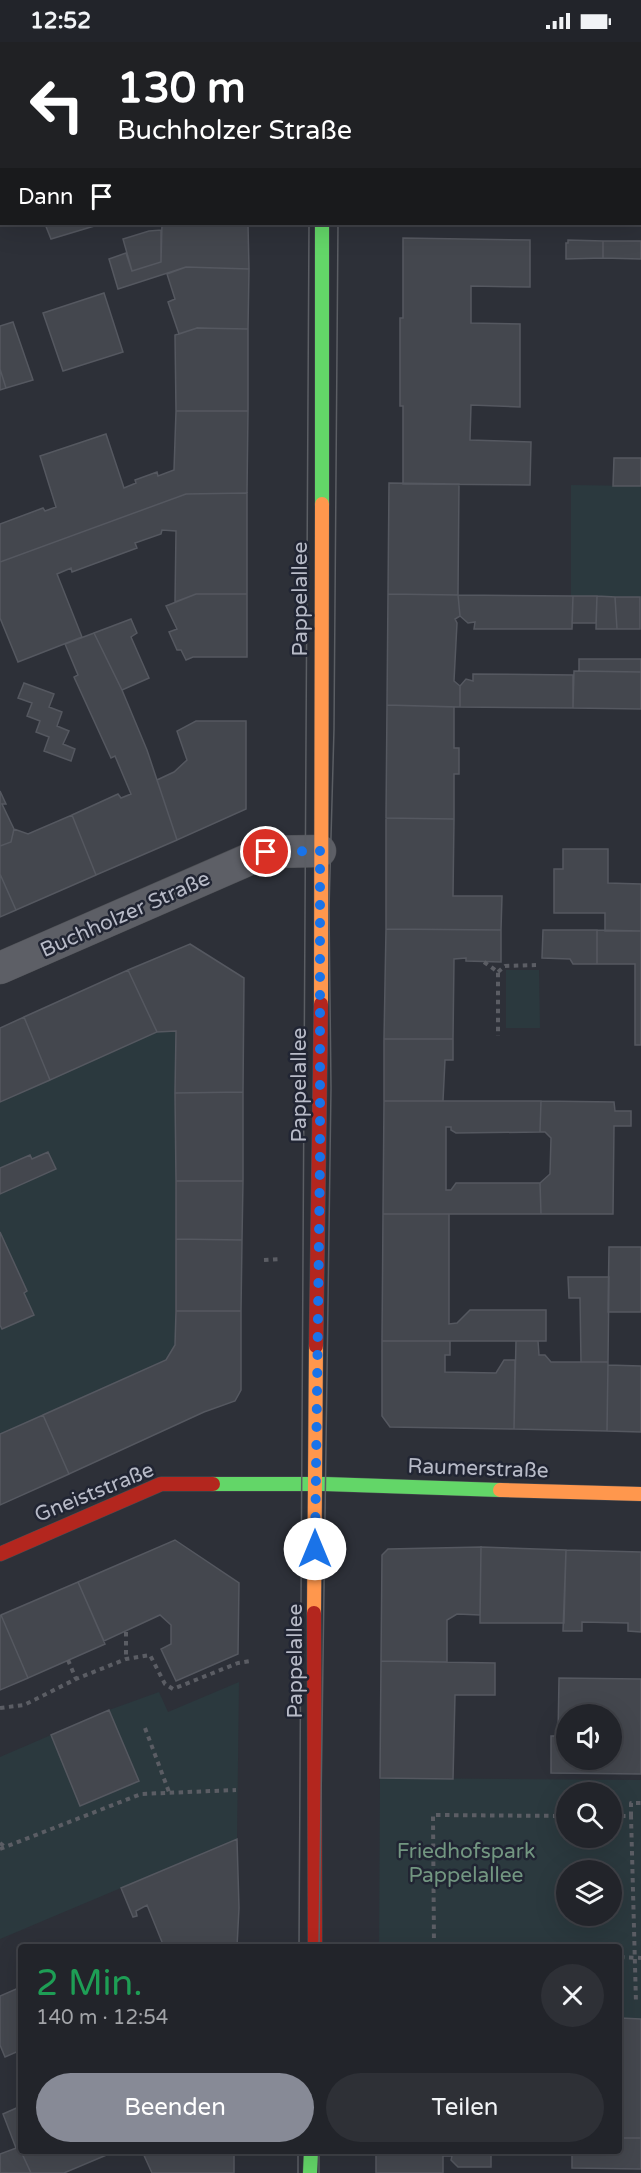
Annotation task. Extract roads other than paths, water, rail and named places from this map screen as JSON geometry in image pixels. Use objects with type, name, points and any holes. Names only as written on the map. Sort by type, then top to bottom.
[{"type":"street","name":"Pappelallee","points":[[315,1944],[314,1484],[320,1158],[322,225]]},
{"type":"street","name":"Buchholzer Straße","points":[[0,969],[266,852],[320,851]]},
{"type":"street","name":"Gneiststraße","points":[[0,1554],[161,1484],[314,1484]]},
{"type":"street","name":"Raumerstraße","points":[[314,1484],[641,1494]]},
{"type":"street","points":[[310,2173],[311,2154]]},
{"type":"tram line","points":[[299,1944],[309,225]]},
{"type":"tram line","points":[[319,1944],[331,1088],[329,909],[334,729],[338,225]]},
{"type":"tram line","points":[[298,2154],[298,2173]]},
{"type":"tram line","points":[[319,2154],[319,2173]]},
{"type":"park label","name":"Friedhofspark Pappelallee","points":[[466,1863]]}]
